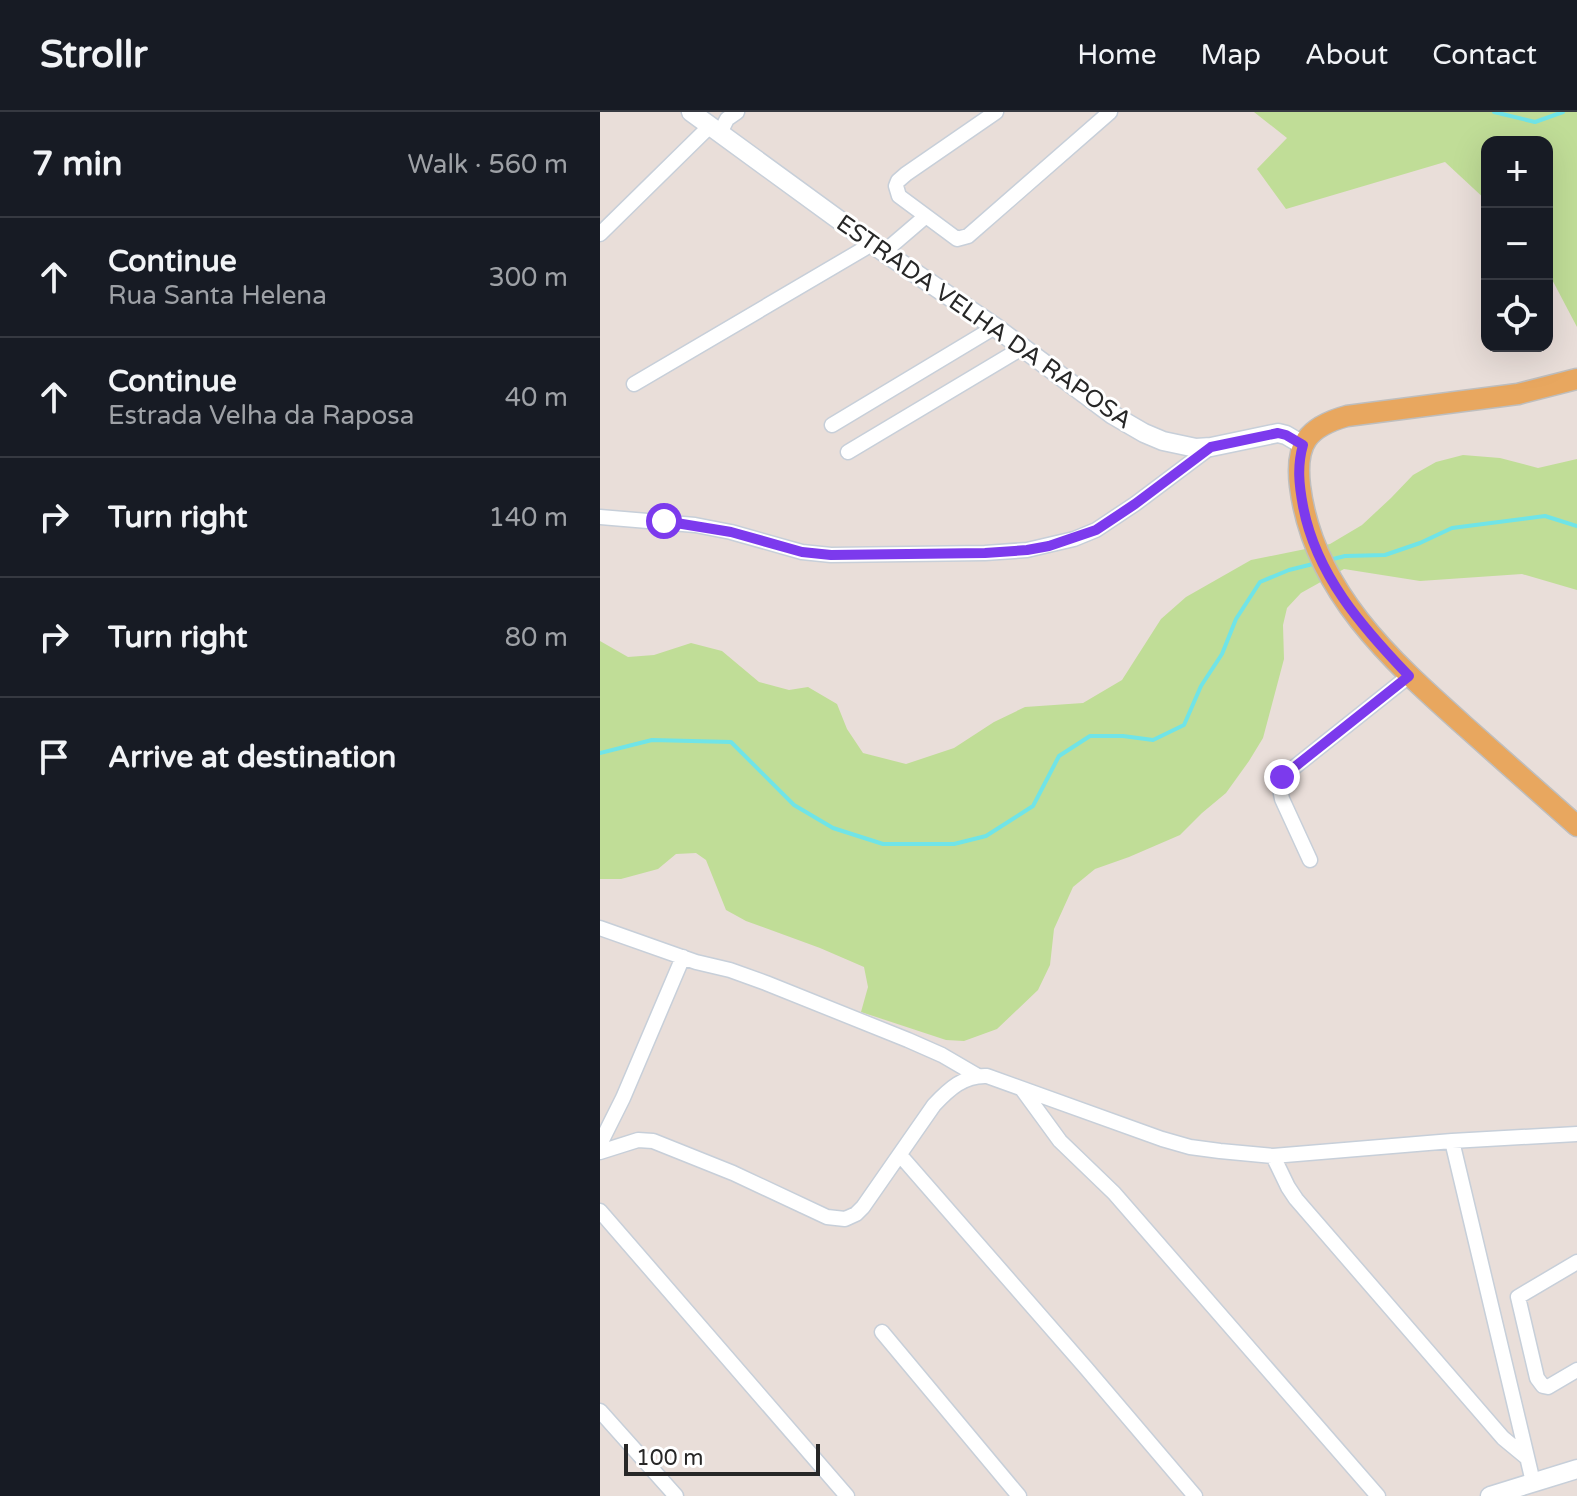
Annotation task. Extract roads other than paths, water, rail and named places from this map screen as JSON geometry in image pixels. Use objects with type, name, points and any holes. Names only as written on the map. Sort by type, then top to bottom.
[{"type":"main road","points":[[1577,379],[1518,394],[1331,420],[1308,435],[1299,457],[1298,475],[1305,519],[1322,561],[1335,588],[1366,629],[1409,676],[1577,826]]},
{"type":"street","name":"ESTRADA VELHA DA RAPOSA","points":[[691,112],[878,248],[995,327],[1113,415],[1144,433],[1180,446],[1211,447],[1278,433],[1303,445]]},
{"type":"street","points":[[600,234],[737,112]]},
{"type":"street","points":[[996,112],[906,174],[896,186],[899,196],[957,239],[968,236],[1110,112]]},
{"type":"street","points":[[634,384],[878,248],[926,216]]},
{"type":"street","points":[[832,425],[995,327]]},
{"type":"street","points":[[848,452],[1022,348]]},
{"type":"street","points":[[600,517],[695,525],[802,552],[831,555],[1027,550],[1096,530],[1211,447]]},
{"type":"street","points":[[1310,860],[1282,799],[1279,783],[1282,777],[1409,676]]},
{"type":"street","points":[[600,928],[795,994],[942,1055],[978,1076]]},
{"type":"street","points":[[600,1144],[683,957]]},
{"type":"street","points":[[600,1152],[638,1140],[653,1141],[733,1173],[827,1217],[845,1219],[863,1207],[947,1091],[958,1083],[978,1076],[987,1076],[1190,1147],[1273,1156],[1577,1134]]},
{"type":"street","points":[[1022,1089],[1060,1141],[1114,1193],[1378,1496]]},
{"type":"street","points":[[1452,1141],[1533,1482]]},
{"type":"street","points":[[900,1155],[1195,1496]]},
{"type":"street","points":[[1273,1156],[1296,1199],[1503,1438],[1526,1457]]},
{"type":"street","points":[[600,1211],[847,1496]]},
{"type":"street","points":[[1577,1262],[1518,1297],[1540,1383],[1548,1387],[1577,1370]]},
{"type":"street","points":[[882,1332],[1019,1496]]},
{"type":"street","points":[[600,1411],[676,1496]]},
{"type":"street","points":[[1490,1496],[1577,1469]]},
{"type":"waterway","points":[[1494,112],[1535,122],[1563,112]]},
{"type":"waterway","points":[[1329,560],[1345,556],[1385,555],[1452,528],[1545,516],[1577,526]]},
{"type":"waterway","points":[[600,753],[652,740],[731,742],[794,805],[833,828],[883,844],[954,844],[986,836],[1033,806],[1059,756],[1090,736],[1153,740],[1184,725],[1201,686],[1222,654],[1236,619],[1260,582],[1317,563]]}]
